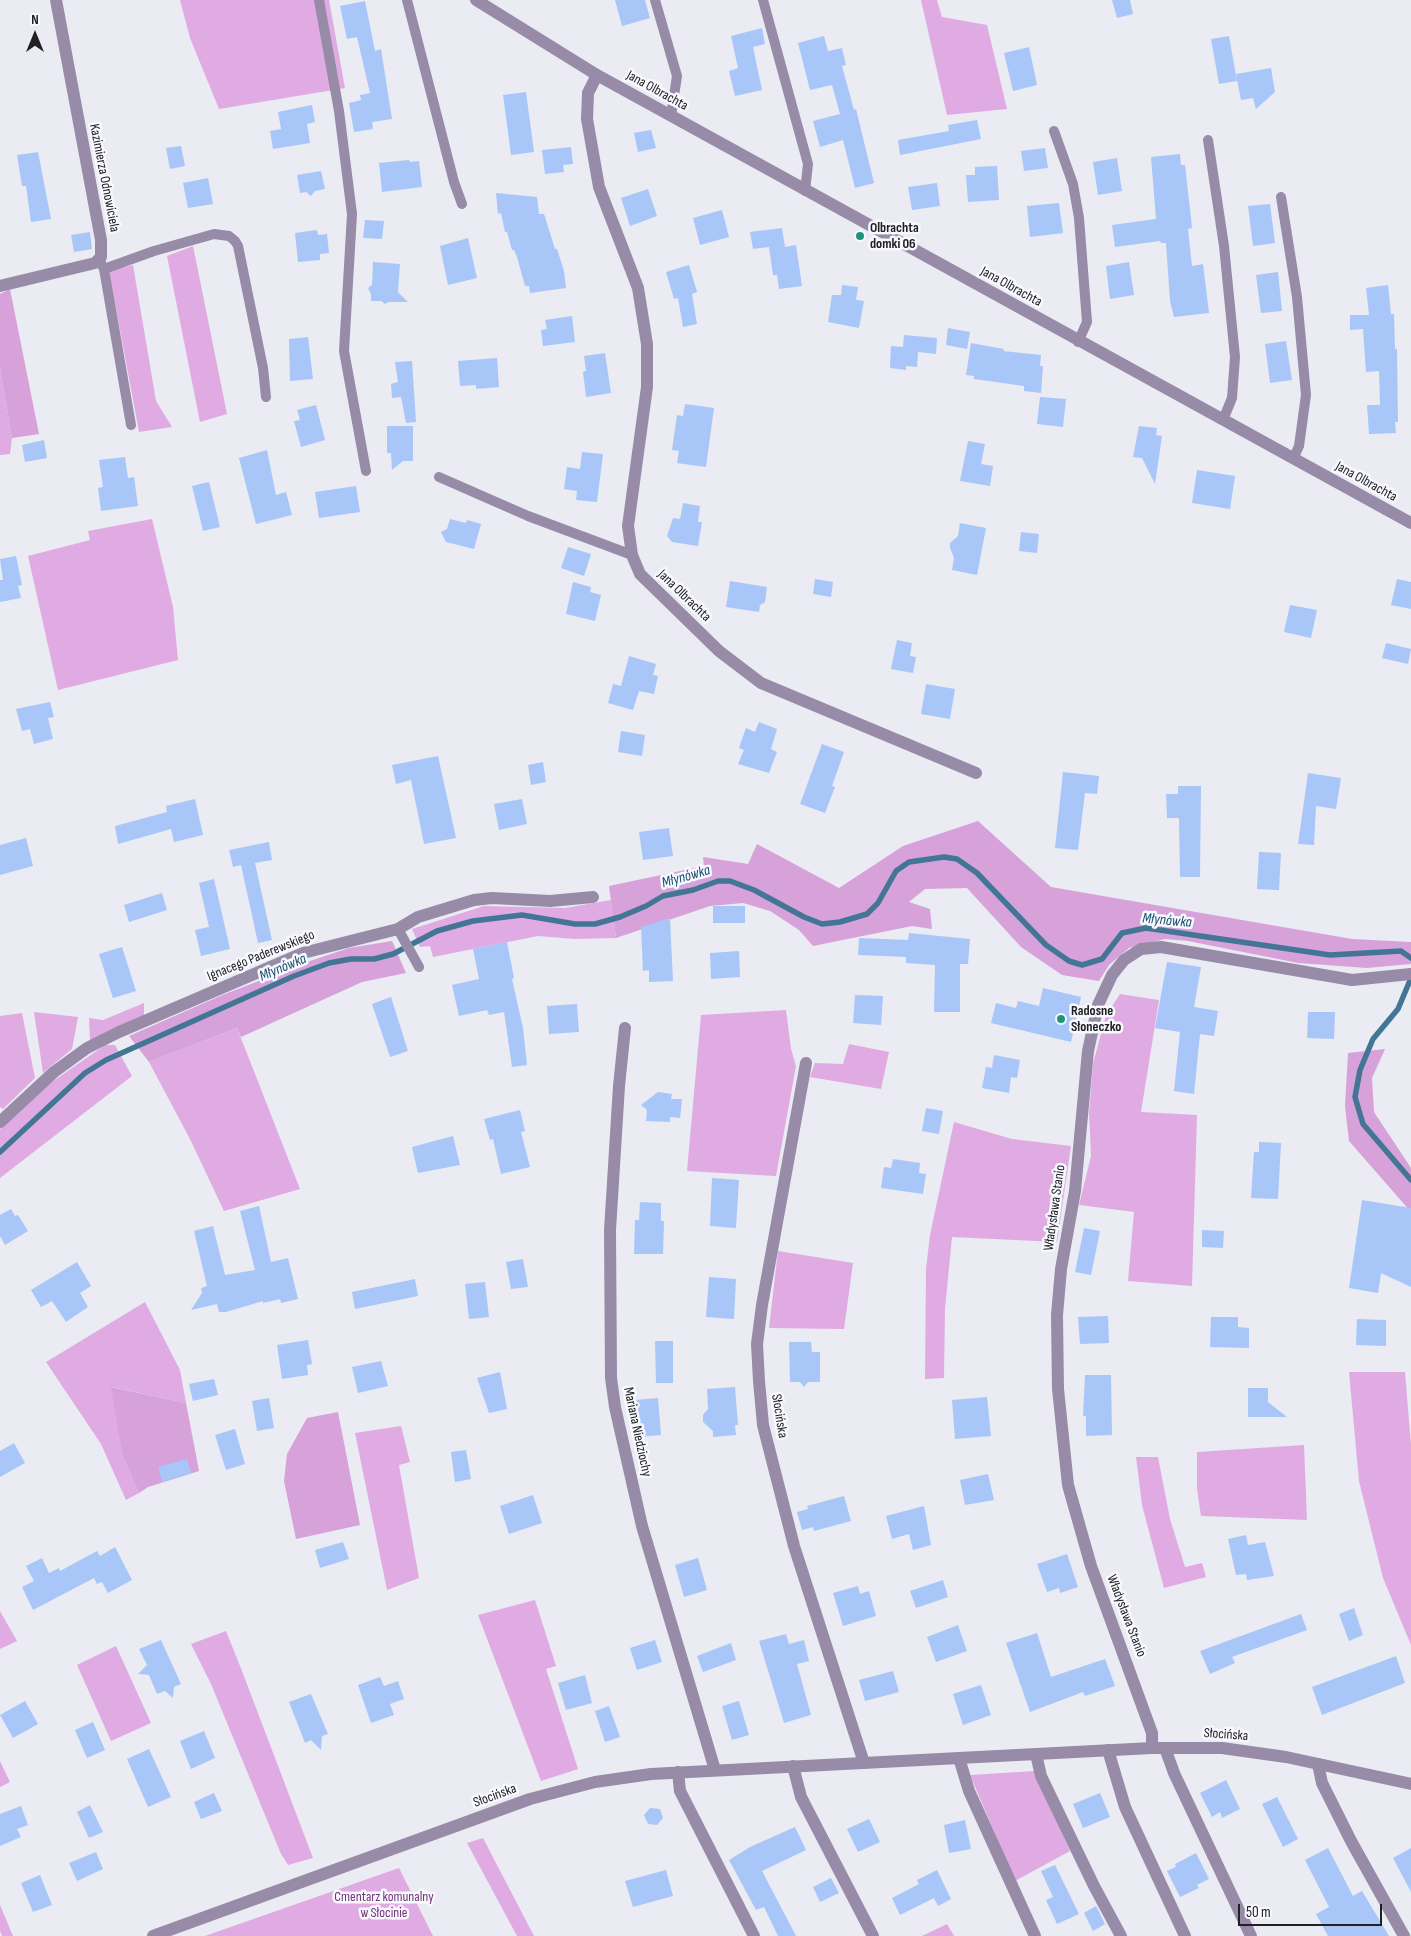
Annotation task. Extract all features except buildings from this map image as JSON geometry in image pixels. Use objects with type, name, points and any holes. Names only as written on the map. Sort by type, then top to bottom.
[{"type":"street","name":"Kazimierza Odnowiciela","points":[[56,0],[101,240],[101,264]]},
{"type":"street","name":"Jana Olbrachta","points":[[476,0],[597,76],[1078,342],[1411,523]]},
{"type":"street","name":"Jana Olbrachta","points":[[597,76],[588,93],[588,129],[599,187],[638,288],[647,344],[646,387],[628,526],[632,554],[640,574],[651,587],[718,651],[761,683],[976,773]]},
{"type":"street","points":[[0,286],[95,263],[101,264]]},
{"type":"street","name":"Ignacego Paderewskiego","points":[[0,1122],[54,1072],[87,1048],[119,1032],[303,953],[400,932],[418,917],[481,898],[550,901],[593,896]]},
{"type":"street","name":"Władysława Stanio","points":[[1152,1748],[1152,1733],[1091,1566],[1068,1485],[1058,1389],[1057,1315],[1061,1269],[1075,1191],[1088,1051],[1098,1006],[1112,975],[1124,960],[1141,949],[1161,946],[1352,980],[1411,974]]},
{"type":"street","name":"Mariana Niedziochy","points":[[625,1028],[619,1086],[610,1230],[611,1378],[614,1407],[642,1526],[715,1770]]},
{"type":"street","name":"Słocińska","points":[[806,1063],[762,1306],[757,1344],[758,1381],[763,1425],[794,1546],[864,1763]]},
{"type":"street","name":"Słocińska","points":[[153,1936],[530,1799],[595,1782],[678,1772],[1152,1748],[1222,1748],[1318,1764],[1411,1784]]},
{"type":"street","points":[[1165,1748],[1174,1773],[1251,1936]]},
{"type":"street","points":[[1108,1750],[1125,1807],[1185,1936]]},
{"type":"street","points":[[1036,1754],[1041,1776],[1094,1886],[1121,1936]]},
{"type":"street","points":[[960,1758],[969,1791],[1035,1936]]},
{"type":"street","points":[[1318,1764],[1322,1783],[1351,1841],[1404,1936]]},
{"type":"street","points":[[793,1766],[801,1797],[873,1936]]},
{"type":"street","points":[[678,1772],[680,1791],[754,1936]]},
{"type":"lane","points":[[319,0],[338,111],[352,214],[344,351],[366,471]]},
{"type":"lane","points":[[407,0],[454,182],[462,204]]},
{"type":"lane","points":[[655,0],[677,76],[672,116]]},
{"type":"lane","points":[[763,0],[808,164],[805,191]]},
{"type":"lane","points":[[1054,130],[1073,184],[1079,218],[1086,322],[1078,342]]},
{"type":"lane","points":[[1208,140],[1224,246],[1235,357],[1232,398],[1223,420]]},
{"type":"lane","points":[[1281,198],[1296,297],[1306,395],[1299,446],[1293,459]]},
{"type":"lane","points":[[131,425],[101,264],[214,234],[229,236],[238,246],[263,368],[266,397]]},
{"type":"lane","points":[[439,477],[528,516],[632,554]]},
{"type":"lane","points":[[400,932],[419,967]]},
{"type":"green space","points":[[180,0],[329,0],[345,88],[219,109],[190,38]]},
{"type":"green space","points":[[921,0],[937,0],[942,17],[987,25],[1007,109],[947,115]]},
{"type":"green space","points":[[193,246],[227,414],[200,422],[167,256]]},
{"type":"green space","points":[[133,265],[156,401],[172,427],[139,432],[109,271]]},
{"type":"green space","points":[[0,368],[12,438],[10,454],[0,455]]},
{"type":"green space","points":[[152,519],[173,607],[178,660],[58,690],[28,556],[90,540],[88,531]]},
{"type":"green space","points":[[611,900],[616,938],[574,939],[538,936],[433,957],[430,946],[420,947],[412,929],[484,906],[565,908]]},
{"type":"green space","points":[[1120,994],[1159,1000],[1141,1112],[1197,1115],[1192,1286],[1128,1281],[1134,1212],[1079,1205],[1091,1156],[1089,1113],[1093,1064],[1106,1015]]},
{"type":"green space","points":[[144,1003],[144,1017],[90,1040],[89,1018],[103,1020]]},
{"type":"green space","points":[[786,1010],[791,1049],[796,1066],[776,1176],[687,1171],[701,1015]]},
{"type":"green space","points":[[34,1012],[78,1017],[72,1049],[43,1073]]},
{"type":"green space","points":[[22,1013],[35,1078],[3,1109],[0,1107],[0,1016]]},
{"type":"green space","points":[[237,1028],[300,1189],[224,1211],[191,1141],[149,1062]]},
{"type":"green space","points":[[849,1044],[889,1052],[881,1089],[810,1077],[815,1063],[843,1064]]},
{"type":"green space","points":[[105,1045],[115,1045],[132,1076],[0,1178],[0,1129],[52,1082]]},
{"type":"green space","points":[[954,1122],[1012,1139],[1071,1146],[1057,1242],[952,1237],[945,1309],[944,1378],[925,1379],[926,1269],[930,1235]]},
{"type":"green space","points":[[778,1251],[853,1263],[844,1329],[769,1328]]},
{"type":"green space","points":[[145,1302],[180,1370],[186,1403],[112,1387],[122,1454],[139,1493],[126,1500],[101,1444],[46,1362]]},
{"type":"green space","points":[[1349,1372],[1405,1372],[1411,1445],[1411,1645],[1383,1578],[1359,1481]]},
{"type":"green space","points":[[401,1426],[410,1462],[399,1465],[419,1578],[387,1590],[355,1433]]},
{"type":"green space","points":[[1304,1445],[1307,1520],[1201,1516],[1197,1489],[1197,1452]]},
{"type":"green space","points":[[1136,1457],[1158,1457],[1170,1519],[1185,1567],[1202,1563],[1206,1577],[1164,1588],[1142,1505]]},
{"type":"green space","points":[[535,1600],[556,1666],[546,1669],[578,1769],[541,1781],[478,1615]]},
{"type":"green space","points":[[0,1611],[17,1641],[0,1649]]},
{"type":"green space","points":[[226,1631],[313,1858],[288,1865],[281,1854],[211,1684],[191,1644]]},
{"type":"green space","points":[[116,1646],[151,1723],[111,1741],[77,1665]]},
{"type":"green space","points":[[0,1761],[10,1782],[0,1787]]},
{"type":"green space","points":[[1035,1771],[1070,1851],[1015,1881],[970,1775]]},
{"type":"green space","points":[[483,1838],[534,1936],[517,1936],[467,1843]]},
{"type":"green space","name":"Cmentarz komunalny w Słocinie","points":[[399,1868],[433,1936],[205,1936]]},
{"type":"green space","points":[[0,1905],[13,1936],[2,1936],[0,1931]]},
{"type":"green space","points":[[947,1924],[954,1936],[922,1936]]},
{"type":"shaded area","points":[[10,289],[39,434],[12,438],[0,368],[0,294]]},
{"type":"shaded area","points":[[978,821],[1051,887],[1352,939],[1411,942],[1411,964],[1367,968],[1298,963],[1188,941],[1165,939],[1129,948],[1109,965],[1099,981],[1062,975],[1021,947],[967,888],[925,889],[909,902],[930,909],[932,929],[912,926],[813,946],[799,930],[770,911],[743,903],[710,906],[616,938],[609,886],[704,866],[703,857],[748,864],[757,844],[839,888],[903,846]]},
{"type":"shaded area","points":[[392,941],[406,973],[362,982],[241,1037],[237,1028],[149,1062],[129,1036],[220,996],[310,961],[349,948]]},
{"type":"shaded area","points":[[1385,1049],[1372,1078],[1374,1112],[1411,1168],[1411,1212],[1349,1141],[1345,1106],[1348,1053]]},
{"type":"shaded area","points":[[111,1387],[186,1403],[199,1471],[148,1487],[139,1493],[122,1454]]},
{"type":"shaded area","points":[[338,1412],[360,1525],[296,1539],[284,1481],[287,1454],[307,1418]]},
{"type":"waterway","name":"Młynówka","points":[[0,1152],[85,1073],[106,1060],[294,976],[329,963],[351,959],[374,959],[393,954],[437,931],[473,921],[522,915],[575,924],[595,924],[620,917],[646,906],[663,896],[693,890],[718,881],[730,881],[754,890],[804,917],[822,924],[840,922],[867,914],[878,903],[896,871],[909,862],[944,857],[957,859],[977,873],[1046,945],[1069,961],[1082,965],[1102,959],[1122,933],[1146,928],[1330,955],[1401,951],[1411,958]]},
{"type":"waterway","name":"Młynówka","points":[[1411,978],[1398,1009],[1373,1039],[1360,1070],[1355,1097],[1363,1124],[1411,1180]]},
{"type":"place","name":"Olbrachta domki 06","points":[[860,236]]},
{"type":"place","name":"Radosne Słoneczko","points":[[1061,1019]]}]
